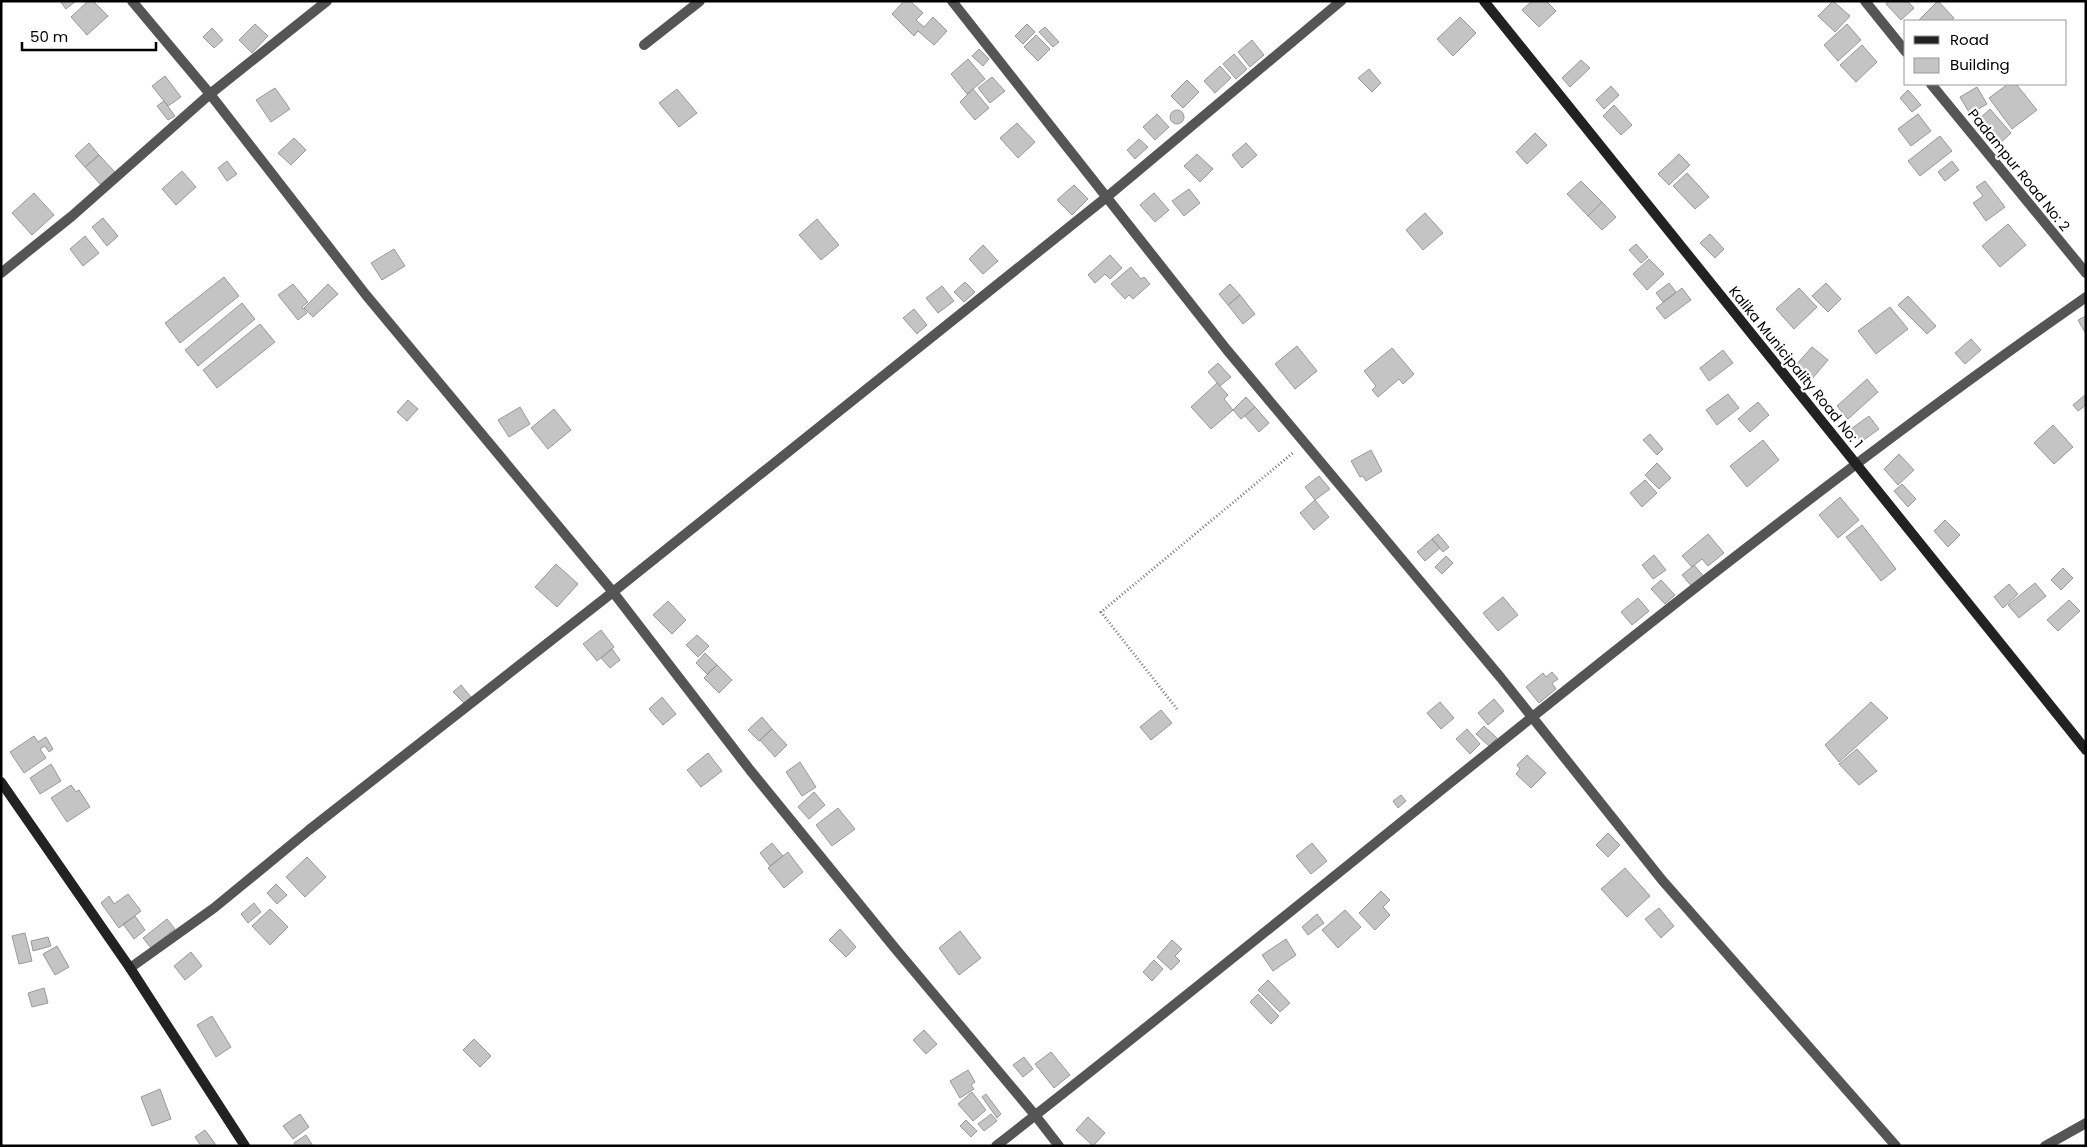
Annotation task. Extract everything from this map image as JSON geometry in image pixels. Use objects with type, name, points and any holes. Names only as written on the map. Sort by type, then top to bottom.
[{"type":"street","points":[[132,1],[210,94],[366,295],[612,592],[750,770],[894,947],[1036,1115],[1059,1146]]},
{"type":"street","points":[[1,273],[72,216],[210,94],[327,1]]},
{"type":"street","points":[[644,45],[700,1]]},
{"type":"street","points":[[952,1],[1108,196],[1227,350],[1495,671],[1530,718],[1662,880],[1896,1146]]},
{"type":"street","points":[[130,968],[214,908],[309,830],[612,592],[1108,196],[1341,1]]},
{"type":"street","name":"Kalika Municipality Road No: 1","points":[[1484,1],[2086,750]]},
{"type":"street","points":[[1865,1],[1904,50]]},
{"type":"street","name":"Padampur Road No: 2","points":[[1932,85],[2086,273]]},
{"type":"street","points":[[996,1146],[1530,718],[1856,463],[1975,374],[2086,297]]},
{"type":"street","points":[[1,782],[130,968],[245,1146]]},
{"type":"street","points":[[2045,1146],[2086,1123]]},
{"type":"path","points":[[1177,709],[1101,612],[1305,443]]},
{"type":"building","points":[[60,1],[76,1],[66,9]]},
{"type":"building","points":[[88,1],[93,1],[108,16],[87,35],[71,17]]},
{"type":"building","points":[[904,1],[910,1],[923,13],[916,20],[924,27],[933,17],[947,31],[934,45],[918,31],[914,36],[892,14]]},
{"type":"building","points":[[1532,1],[1546,1],[1556,11],[1539,27],[1522,10]]},
{"type":"building","points":[[1833,1],[1850,16],[1835,32],[1818,16]]},
{"type":"building","points":[[1888,1],[1907,1],[1914,8],[1901,20],[1886,4]]},
{"type":"building","points":[[1938,1],[1954,18],[1952,20],[1919,20]]},
{"type":"building","points":[[1460,17],[1476,33],[1453,56],[1437,39]]},
{"type":"building","points":[[255,24],[268,36],[252,53],[239,40]]},
{"type":"building","points":[[1027,24],[1035,32],[1023,44],[1015,36]]},
{"type":"building","points":[[1847,24],[1861,40],[1838,61],[1824,45]]},
{"type":"building","points":[[1045,27],[1059,42],[1053,47],[1039,32]]},
{"type":"building","points":[[212,28],[223,40],[214,48],[203,37]]},
{"type":"building","points":[[1036,35],[1050,49],[1038,61],[1024,47]]},
{"type":"building","points":[[1252,40],[1264,55],[1250,67],[1238,52]]},
{"type":"building","points":[[1862,45],[1877,62],[1856,82],[1840,65]]},
{"type":"building","points":[[979,49],[989,59],[983,66],[972,56]]},
{"type":"building","points":[[1234,54],[1247,69],[1236,79],[1223,64]]},
{"type":"building","points":[[968,59],[985,79],[967,94],[951,74]]},
{"type":"building","points":[[1581,60],[1590,68],[1570,87],[1562,78]]},
{"type":"building","points":[[1220,66],[1231,78],[1215,93],[1204,81]]},
{"type":"building","points":[[1369,69],[1381,83],[1372,92],[1358,78]]},
{"type":"building","points":[[165,76],[181,97],[168,106],[152,86]]},
{"type":"building","points":[[992,77],[1005,91],[990,103],[978,88]]},
{"type":"building","points":[[1187,80],[1199,92],[1183,108],[1171,96]]},
{"type":"building","points":[[2007,85],[2017,85],[2037,110],[2012,129],[1989,98]]},
{"type":"building","points":[[1611,86],[1619,95],[1604,109],[1596,100]]},
{"type":"building","points":[[1977,87],[1987,104],[1970,114],[1960,97]]},
{"type":"building","points":[[275,88],[290,109],[271,122],[256,100]]},
{"type":"building","points":[[677,89],[697,113],[679,127],[659,103]]},
{"type":"building","points":[[973,89],[989,108],[975,120],[960,102]]},
{"type":"building","points":[[1908,90],[1921,105],[1912,112],[1900,98]]},
{"type":"building","points":[[164,101],[175,116],[168,120],[157,106]]},
{"type":"building","points":[[1614,105],[1632,125],[1621,135],[1603,116]]},
{"type":"building","points":[[1990,109],[2011,133],[1998,145],[1977,121]]},
{"type":"building","points":[[1174,110],[1180,110],[1184,117],[1180,124],[1174,124],[1170,120],[1170,114]]},
{"type":"building","points":[[1157,114],[1169,127],[1155,140],[1143,127]]},
{"type":"building","points":[[1918,114],[1931,131],[1911,146],[1898,129]]},
{"type":"building","points":[[1017,123],[1035,142],[1018,158],[1000,138]]},
{"type":"building","points":[[1535,133],[1547,145],[1527,164],[1516,152]]},
{"type":"building","points":[[1940,136],[1952,151],[1920,176],[1908,161]]},
{"type":"building","points":[[294,138],[306,150],[291,165],[278,153]]},
{"type":"building","points":[[1139,139],[1148,147],[1135,159],[1127,150]]},
{"type":"building","points":[[89,143],[99,155],[85,167],[75,156]]},
{"type":"building","points":[[1246,143],[1257,155],[1242,168],[1232,155]]},
{"type":"building","points":[[1197,154],[1213,169],[1200,182],[1184,166]]},
{"type":"building","points":[[1679,154],[1690,165],[1669,185],[1658,174]]},
{"type":"building","points":[[99,155],[115,172],[101,185],[85,167]]},
{"type":"building","points":[[227,161],[237,174],[227,181],[218,168]]},
{"type":"building","points":[[1952,161],[1959,170],[1945,181],[1938,172]]},
{"type":"building","points":[[182,171],[196,187],[176,205],[162,189]]},
{"type":"building","points":[[1687,173],[1709,197],[1695,209],[1673,186]]},
{"type":"building","points":[[1581,181],[1602,202],[1588,216],[1567,194]]},
{"type":"building","points":[[1985,181],[2005,207],[1986,221],[1973,203],[1983,196],[1976,187]]},
{"type":"building","points":[[1074,185],[1088,199],[1072,215],[1057,200]]},
{"type":"building","points":[[1189,189],[1200,203],[1184,216],[1172,201]]},
{"type":"building","points":[[34,193],[54,215],[32,235],[12,213]]},
{"type":"building","points":[[1154,193],[1169,210],[1155,222],[1140,205]]},
{"type":"building","points":[[1602,202],[1616,217],[1602,230],[1588,216]]},
{"type":"building","points":[[1425,213],[1443,233],[1423,250],[1406,230]]},
{"type":"building","points":[[103,218],[118,236],[107,246],[92,227]]},
{"type":"building","points":[[817,219],[839,245],[821,260],[799,235]]},
{"type":"building","points":[[2008,224],[2026,245],[2000,267],[1982,246]]},
{"type":"building","points":[[1710,234],[1724,249],[1715,258],[1700,243]]},
{"type":"building","points":[[85,236],[99,253],[83,266],[70,249]]},
{"type":"building","points":[[1636,244],[1648,257],[1641,263],[1629,250]]},
{"type":"building","points":[[983,245],[998,261],[983,274],[969,259]]},
{"type":"building","points":[[394,249],[405,266],[382,280],[371,263]]},
{"type":"building","points":[[1110,255],[1122,268],[1110,279],[1105,274],[1095,283],[1088,275]]},
{"type":"building","points":[[1649,259],[1664,274],[1647,290],[1633,274]]},
{"type":"building","points":[[1131,267],[1141,279],[1144,277],[1150,284],[1133,299],[1129,295],[1125,299],[1111,284]]},
{"type":"building","points":[[224,277],[239,296],[180,343],[165,323]]},
{"type":"building","points":[[965,282],[975,292],[964,302],[954,292]]},
{"type":"building","points":[[1669,283],[1676,292],[1663,302],[1656,293]]},
{"type":"building","points":[[1826,283],[1841,299],[1828,312],[1812,296]]},
{"type":"building","points":[[293,284],[308,302],[302,307],[307,313],[298,320],[278,295]]},
{"type":"building","points":[[328,284],[338,294],[313,317],[304,308]]},
{"type":"building","points":[[1230,284],[1240,295],[1228,305],[1219,294]]},
{"type":"building","points":[[942,286],[954,301],[938,313],[926,298]]},
{"type":"building","points":[[1682,288],[1691,300],[1665,319],[1656,308]]},
{"type":"building","points":[[1799,288],[1817,307],[1794,329],[1776,309]]},
{"type":"building","points":[[1240,295],[1255,314],[1243,324],[1228,305]]},
{"type":"building","points":[[1908,296],[1936,326],[1927,334],[1898,305]]},
{"type":"building","points":[[242,303],[255,319],[198,366],[185,350]]},
{"type":"building","points":[[1890,307],[1908,329],[1876,354],[1858,331]]},
{"type":"building","points":[[914,309],[927,325],[917,334],[903,318]]},
{"type":"building","points":[[2086,316],[2086,334],[2078,320]]},
{"type":"building","points":[[260,324],[275,342],[217,388],[203,370]]},
{"type":"building","points":[[1971,339],[1981,350],[1965,364],[1955,353]]},
{"type":"building","points":[[1297,346],[1317,371],[1295,389],[1275,364]]},
{"type":"building","points":[[1812,347],[1828,360],[1811,380],[1795,366]]},
{"type":"building","points":[[1392,348],[1414,374],[1403,384],[1399,379],[1378,397],[1372,390],[1376,386],[1364,371]]},
{"type":"building","points":[[1723,350],[1733,363],[1709,381],[1700,368]]},
{"type":"building","points":[[1218,363],[1231,377],[1220,386],[1208,372]]},
{"type":"building","points":[[1867,379],[1878,392],[1848,419],[1837,406]]},
{"type":"building","points":[[1217,383],[1228,395],[1224,399],[1233,410],[1211,429],[1191,407]]},
{"type":"building","points":[[1728,394],[1739,408],[1717,425],[1706,410]]},
{"type":"building","points":[[2085,395],[2086,405],[2078,411],[2073,405]]},
{"type":"building","points":[[1246,397],[1255,407],[1241,419],[1233,410]]},
{"type":"building","points":[[408,400],[418,409],[407,421],[397,412]]},
{"type":"building","points":[[1758,402],[1769,415],[1750,432],[1738,419]]},
{"type":"building","points":[[520,407],[530,424],[509,437],[498,420]]},
{"type":"building","points":[[1255,407],[1269,423],[1259,432],[1245,416]]},
{"type":"building","points":[[554,409],[571,430],[548,449],[531,428]]},
{"type":"building","points":[[1869,416],[1879,429],[1861,442],[1851,429]]},
{"type":"building","points":[[2053,425],[2073,447],[2054,464],[2034,443]]},
{"type":"building","points":[[1650,434],[1663,449],[1657,455],[1643,440]]},
{"type":"building","points":[[1763,440],[1779,460],[1747,487],[1730,466]]},
{"type":"building","points":[[1371,450],[1382,471],[1366,481],[1363,476],[1360,477],[1351,461]]},
{"type":"building","points":[[1899,454],[1914,470],[1898,485],[1884,469]]},
{"type":"building","points":[[1657,463],[1671,478],[1659,489],[1645,475]]},
{"type":"building","points":[[1319,476],[1330,489],[1315,500],[1305,487]]},
{"type":"building","points":[[1645,480],[1657,493],[1642,507],[1630,493]]},
{"type":"building","points":[[1902,484],[1916,499],[1908,507],[1894,491]]},
{"type":"building","points":[[1840,497],[1859,520],[1838,538],[1819,515]]},
{"type":"building","points":[[1315,500],[1329,517],[1314,530],[1300,513]]},
{"type":"building","points":[[1945,520],[1960,535],[1948,547],[1934,531]]},
{"type":"building","points":[[1862,525],[1896,569],[1881,581],[1846,537]]},
{"type":"building","points":[[1438,534],[1449,547],[1443,552],[1432,539]]},
{"type":"building","points":[[1708,534],[1724,553],[1708,566],[1702,559],[1692,567],[1682,556]]},
{"type":"building","points":[[1432,539],[1440,548],[1425,561],[1417,552]]},
{"type":"building","points":[[1654,555],[1666,570],[1653,579],[1642,565]]},
{"type":"building","points":[[1446,556],[1453,563],[1442,574],[1435,567]]},
{"type":"building","points":[[556,564],[578,584],[557,607],[535,587]]},
{"type":"building","points":[[1694,565],[1706,579],[1694,589],[1682,575]]},
{"type":"building","points":[[2063,568],[2073,578],[2061,590],[2051,580]]},
{"type":"building","points":[[1661,580],[1675,595],[1665,604],[1651,589]]},
{"type":"building","points":[[2035,583],[2046,596],[2019,618],[2008,605]]},
{"type":"building","points":[[2009,584],[2018,594],[2003,608],[1994,597]]},
{"type":"building","points":[[1503,597],[1518,615],[1498,631],[1483,613]]},
{"type":"building","points":[[1638,598],[1649,611],[1632,625],[1621,612]]},
{"type":"building","points":[[2069,600],[2080,611],[2058,631],[2047,620]]},
{"type":"building","points":[[668,601],[686,620],[672,634],[653,615]]},
{"type":"building","points":[[601,630],[614,647],[597,661],[583,644]]},
{"type":"building","points":[[697,635],[709,646],[698,657],[686,645]]},
{"type":"building","points":[[612,649],[620,660],[610,668],[601,658]]},
{"type":"building","points":[[705,653],[717,665],[707,674],[696,663]]},
{"type":"building","points":[[717,665],[732,680],[719,693],[704,678]]},
{"type":"building","points":[[1552,672],[1558,679],[1552,683],[1556,689],[1539,703],[1526,687],[1543,673],[1546,677]]},
{"type":"building","points":[[461,685],[471,697],[464,703],[453,692]]},
{"type":"building","points":[[662,697],[676,714],[663,725],[649,709]]},
{"type":"building","points":[[1494,699],[1504,711],[1488,725],[1478,713]]},
{"type":"building","points":[[1440,702],[1454,718],[1441,729],[1427,713]]},
{"type":"building","points":[[1871,702],[1888,718],[1839,762],[1825,745]]},
{"type":"building","points":[[1161,710],[1172,723],[1151,740],[1140,727]]},
{"type":"building","points":[[762,717],[772,729],[759,741],[748,730]]},
{"type":"building","points":[[1484,726],[1497,738],[1489,746],[1476,734]]},
{"type":"building","points":[[772,729],[787,745],[775,757],[760,740]]},
{"type":"building","points":[[1467,729],[1480,744],[1470,754],[1456,739]]},
{"type":"building","points":[[34,736],[38,742],[46,737],[53,749],[49,752],[45,746],[40,749],[46,758],[24,773],[10,752]]},
{"type":"building","points":[[1857,749],[1877,771],[1859,785],[1839,764]]},
{"type":"building","points":[[708,753],[722,771],[701,787],[687,770]]},
{"type":"building","points":[[1527,755],[1546,773],[1531,788],[1516,774],[1520,769],[1517,765]]},
{"type":"building","points":[[800,762],[816,787],[802,796],[786,772]]},
{"type":"building","points":[[51,764],[61,781],[40,794],[30,778]]},
{"type":"building","points":[[71,785],[76,792],[79,790],[90,807],[67,822],[51,798]]},
{"type":"building","points":[[814,792],[825,805],[809,819],[798,807]]},
{"type":"building","points":[[1401,795],[1406,801],[1398,808],[1393,801]]},
{"type":"building","points":[[838,808],[855,829],[832,846],[816,825]]},
{"type":"building","points":[[1608,833],[1620,845],[1608,857],[1596,845]]},
{"type":"building","points":[[772,843],[783,856],[770,866],[760,853]]},
{"type":"building","points":[[1312,843],[1327,861],[1311,874],[1296,856]]},
{"type":"building","points":[[788,852],[803,872],[784,888],[768,868]]},
{"type":"building","points":[[307,857],[326,877],[305,897],[286,877]]},
{"type":"building","points":[[1625,868],[1650,896],[1627,917],[1601,889]]},
{"type":"building","points":[[276,884],[287,895],[277,904],[267,893]]},
{"type":"building","points":[[1381,891],[1390,900],[1383,907],[1390,915],[1375,930],[1359,913]]},
{"type":"building","points":[[128,894],[141,911],[119,928],[101,903],[109,896],[114,904]]},
{"type":"building","points":[[254,903],[261,912],[248,923],[241,914]]},
{"type":"building","points":[[1659,908],[1674,926],[1661,938],[1645,919]]},
{"type":"building","points":[[270,909],[288,927],[270,945],[252,926]]},
{"type":"building","points":[[1345,910],[1361,927],[1338,948],[1322,930]]},
{"type":"building","points":[[1317,914],[1324,923],[1308,935],[1302,927]]},
{"type":"building","points":[[135,916],[145,930],[134,939],[123,924]]},
{"type":"building","points":[[167,919],[175,929],[151,948],[143,938]]},
{"type":"building","points":[[840,929],[856,947],[846,957],[829,940]]},
{"type":"building","points":[[960,931],[981,958],[959,975],[939,948]]},
{"type":"building","points":[[25,933],[32,961],[19,964],[12,936]]},
{"type":"building","points":[[48,937],[51,946],[33,951],[31,941]]},
{"type":"building","points":[[1286,939],[1296,955],[1273,971],[1262,955]]},
{"type":"building","points":[[1172,940],[1182,949],[1175,956],[1180,961],[1171,970],[1157,957]]},
{"type":"building","points":[[57,946],[69,967],[55,975],[43,954]]},
{"type":"building","points":[[191,952],[202,966],[185,980],[174,966]]},
{"type":"building","points":[[1154,960],[1163,969],[1152,981],[1143,972]]},
{"type":"building","points":[[1268,980],[1290,1003],[1280,1012],[1258,990]]},
{"type":"building","points":[[44,988],[48,1003],[32,1007],[28,993]]},
{"type":"building","points":[[1258,994],[1279,1016],[1271,1024],[1250,1002]]},
{"type":"building","points":[[212,1016],[231,1047],[216,1057],[197,1025]]},
{"type":"building","points":[[924,1030],[937,1044],[926,1054],[913,1040]]},
{"type":"building","points":[[474,1039],[491,1056],[480,1067],[463,1050]]},
{"type":"building","points":[[1051,1052],[1070,1075],[1054,1088],[1035,1064]]},
{"type":"building","points":[[1024,1057],[1033,1069],[1023,1077],[1013,1065]]},
{"type":"building","points":[[968,1070],[975,1082],[971,1085],[974,1089],[960,1098],[950,1081]]},
{"type":"building","points":[[160,1089],[171,1119],[152,1126],[141,1097]]},
{"type":"building","points":[[972,1092],[986,1110],[973,1121],[958,1104]]},
{"type":"building","points":[[986,1094],[1001,1114],[997,1118],[982,1097]]},
{"type":"building","points":[[300,1114],[309,1127],[293,1139],[283,1126]]},
{"type":"building","points":[[991,1114],[997,1121],[984,1131],[978,1124]]},
{"type":"building","points":[[1088,1117],[1105,1133],[1093,1146],[1076,1130]]},
{"type":"building","points":[[966,1120],[977,1131],[971,1137],[960,1126]]},
{"type":"building","points":[[205,1130],[215,1146],[201,1146],[195,1137]]},
{"type":"building","points":[[306,1135],[313,1146],[296,1146],[294,1143]]}]
